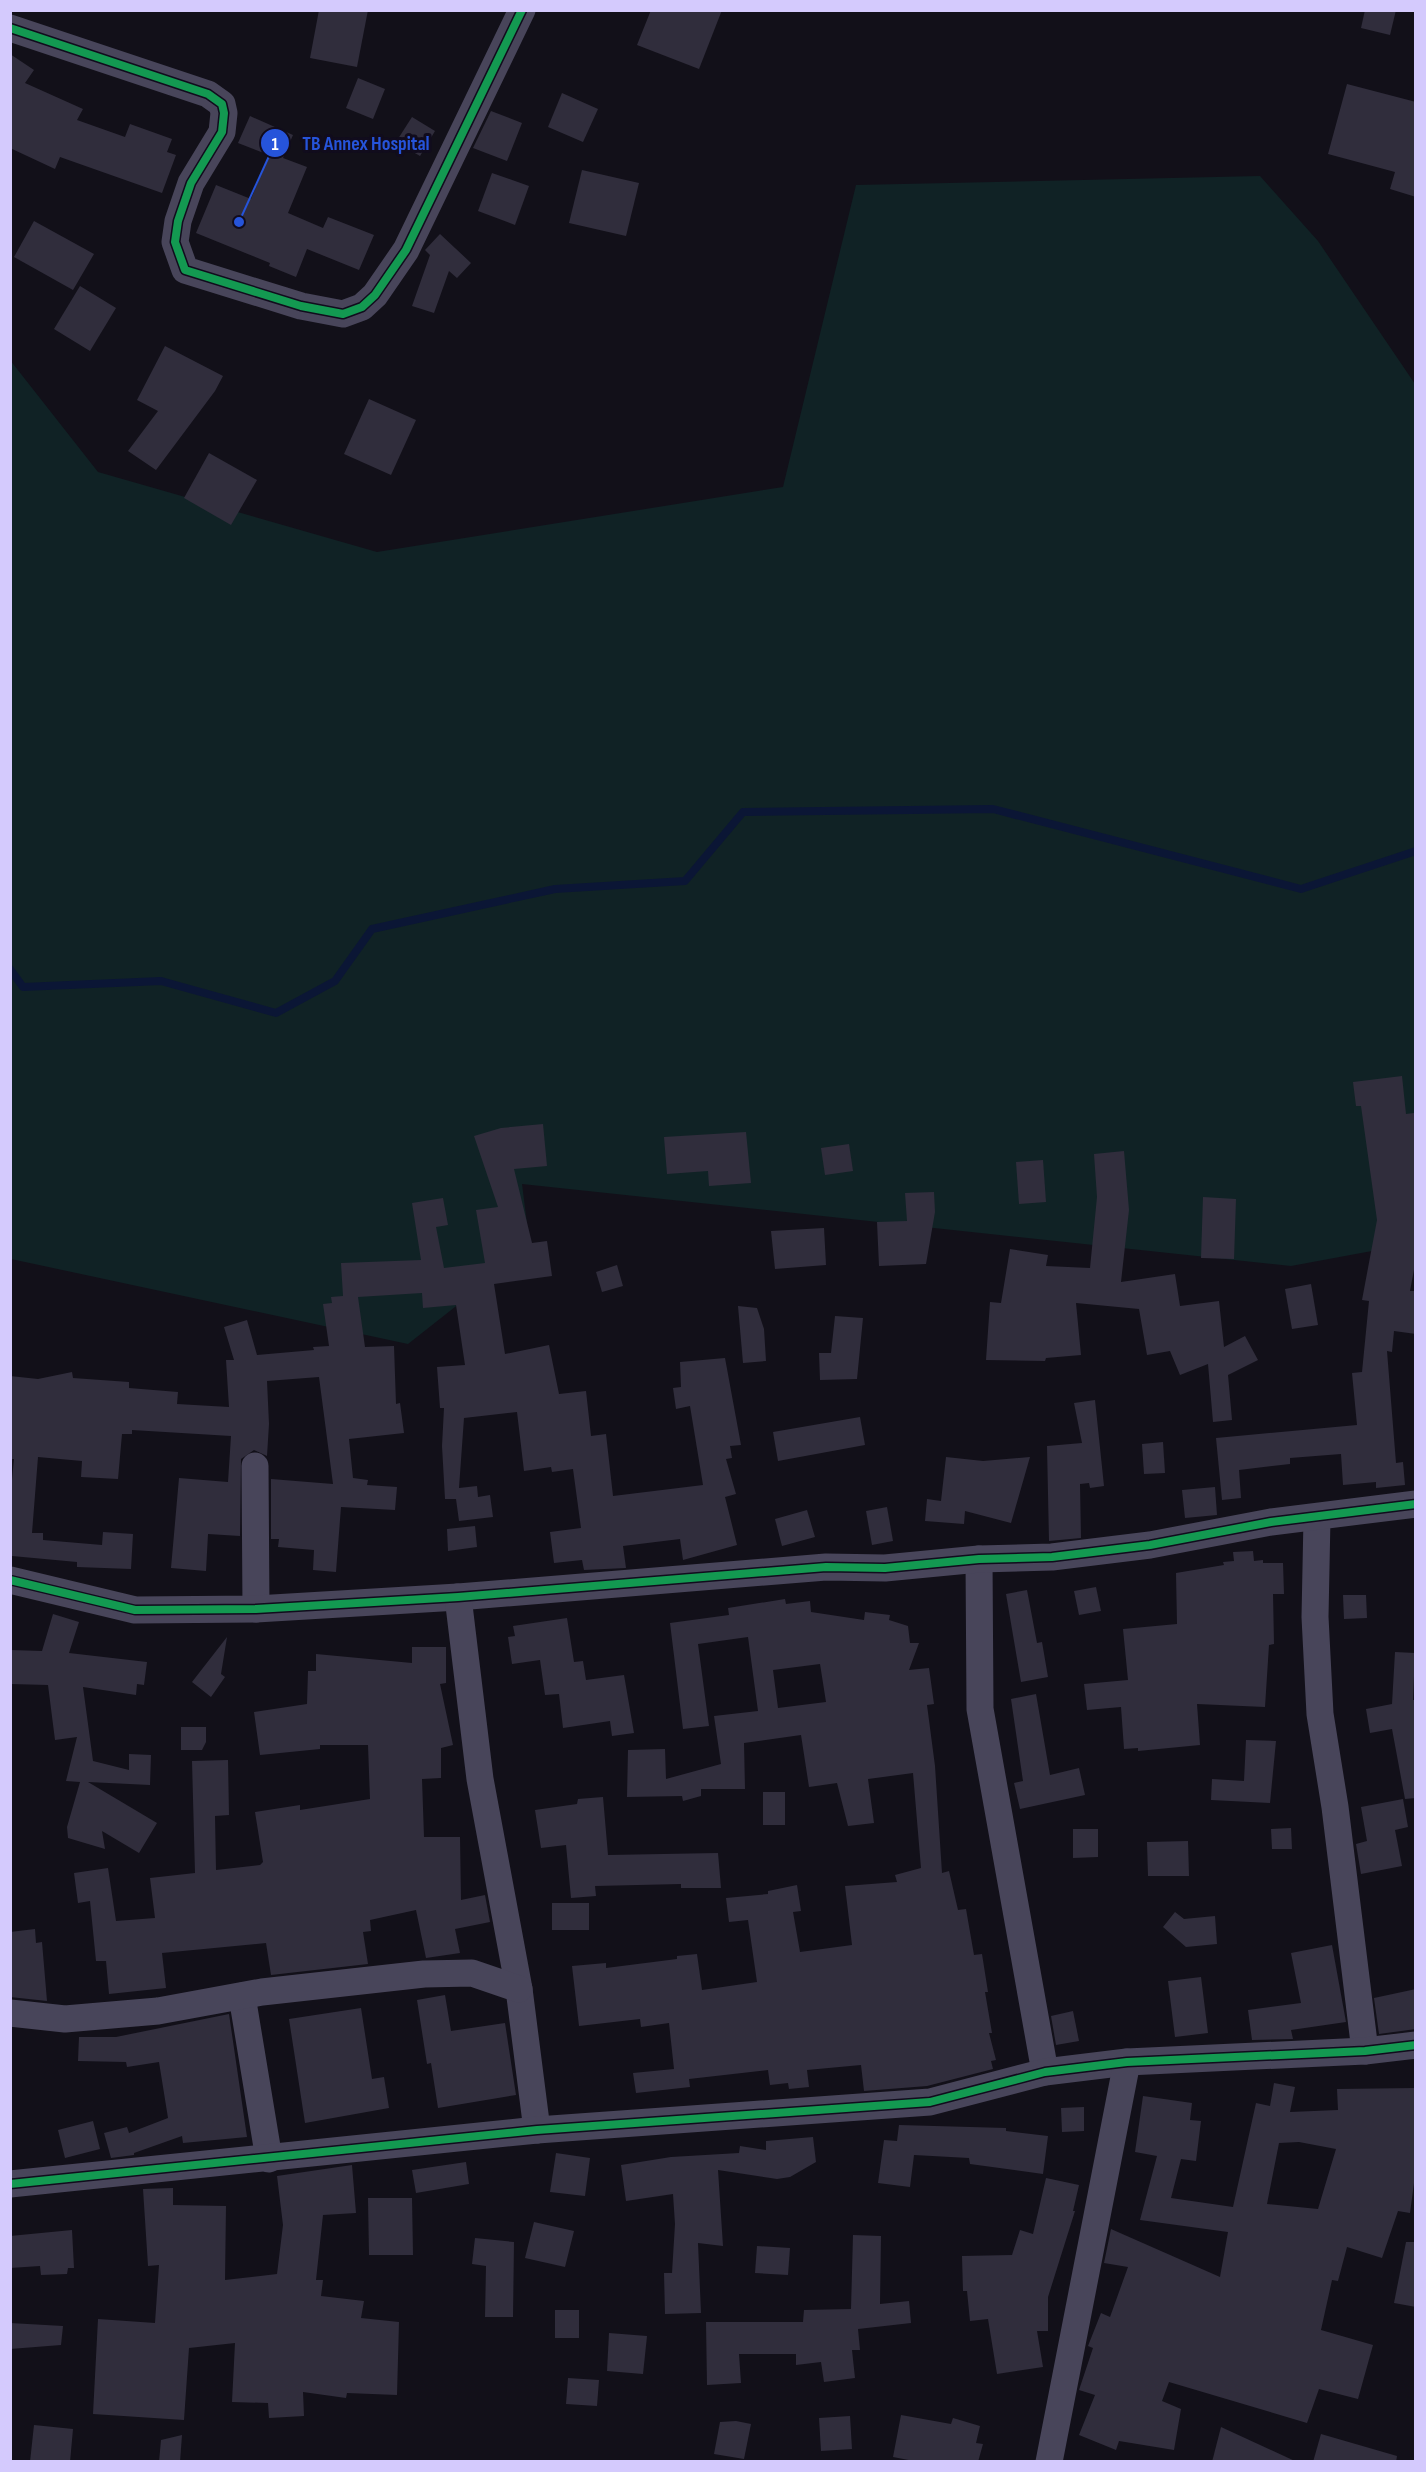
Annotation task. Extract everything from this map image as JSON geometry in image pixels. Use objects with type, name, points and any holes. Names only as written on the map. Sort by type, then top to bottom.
[{"type":"street","points":[[10,28],[208,94],[222,104],[224,113],[222,132],[191,183],[178,221],[175,242],[185,270],[249,292],[343,315],[362,307],[375,295],[406,250],[522,10]]},
{"type":"street","points":[[255,1466],[256,1609]]},
{"type":"street","points":[[10,1580],[135,1610],[256,1609],[458,1597],[814,1568],[885,1568],[979,1559],[1053,1557],[1150,1545],[1272,1522],[1416,1504]]},
{"type":"street","points":[[1317,1518],[1315,1617],[1320,1714],[1335,1807],[1365,2051]]},
{"type":"street","points":[[979,1559],[980,1709],[1045,2072]]},
{"type":"street","points":[[458,1597],[480,1779],[519,1989],[537,2130]]},
{"type":"street","points":[[10,2013],[65,2019],[158,2011],[242,1996],[424,1974],[472,1973],[519,1989]]},
{"type":"street","points":[[242,1996],[269,2159]]},
{"type":"street","points":[[10,2184],[537,2130],[930,2102],[1045,2072],[1127,2062],[1365,2051],[1416,2045]]},
{"type":"street","points":[[1048,2462],[1127,2062]]},
{"type":"shaded area","points":[[1260,176],[1318,241],[1415,384],[1415,1243],[1291,1266],[522,1184],[530,1248],[408,1344],[11,1259],[10,360],[98,472],[377,552],[783,487],[856,185]]},
{"type":"building","points":[[319,10],[368,10],[357,67],[310,58]]},
{"type":"building","points":[[651,10],[722,10],[699,69],[637,45]]},
{"type":"building","points":[[1365,10],[1396,10],[1390,35],[1361,28]]},
{"type":"building","points":[[10,54],[34,70],[25,83],[83,109],[77,120],[125,137],[130,124],[172,139],[167,152],[176,155],[162,193],[60,157],[55,169],[10,148]]},
{"type":"building","points":[[358,78],[385,89],[373,119],[346,108]]},
{"type":"building","points":[[1347,84],[1416,102],[1416,197],[1390,189],[1395,172],[1328,154]]},
{"type":"building","points":[[562,93],[598,109],[583,142],[548,127]]},
{"type":"building","points":[[491,111],[522,123],[507,161],[473,148]]},
{"type":"building","points":[[250,116],[293,135],[283,158],[307,167],[288,213],[323,228],[328,217],[374,235],[359,270],[307,249],[296,277],[269,266],[270,263],[196,233],[216,185],[251,199],[269,155],[238,143]]},
{"type":"building","points":[[412,117],[435,131],[420,156],[396,142]]},
{"type":"building","points":[[582,170],[639,183],[626,236],[569,223]]},
{"type":"building","points":[[492,173],[529,186],[515,225],[478,211]]},
{"type":"building","points":[[34,221],[94,254],[73,290],[14,257]]},
{"type":"building","points":[[440,234],[471,263],[457,278],[449,271],[434,313],[412,306],[430,255],[425,250]]},
{"type":"building","points":[[80,286],[116,308],[90,351],[54,329]]},
{"type":"building","points":[[165,346],[223,376],[215,391],[156,470],[128,451],[158,411],[137,400]]},
{"type":"building","points":[[369,399],[416,420],[391,475],[344,454]]},
{"type":"building","points":[[209,453],[257,480],[231,525],[184,498]]},
{"type":"building","points":[[1402,1076],[1406,1114],[1414,1113],[1416,1126],[1416,1259],[1410,1291],[1416,1291],[1416,1334],[1394,1331],[1392,1352],[1387,1351],[1396,1463],[1403,1462],[1405,1485],[1376,1488],[1376,1482],[1343,1485],[1341,1454],[1290,1458],[1290,1464],[1239,1470],[1241,1498],[1222,1500],[1216,1438],[1357,1425],[1352,1373],[1362,1372],[1369,1301],[1362,1300],[1377,1220],[1361,1106],[1356,1106],[1353,1082]]},
{"type":"building","points":[[543,1124],[547,1166],[514,1169],[532,1243],[547,1241],[552,1276],[494,1284],[505,1354],[549,1345],[559,1394],[586,1391],[591,1436],[606,1434],[613,1496],[703,1485],[690,1406],[676,1409],[673,1388],[681,1387],[680,1362],[725,1358],[741,1445],[730,1446],[732,1458],[726,1459],[736,1494],[725,1497],[737,1545],[683,1560],[680,1539],[623,1546],[626,1568],[584,1570],[582,1560],[554,1563],[550,1532],[581,1528],[573,1469],[552,1472],[551,1467],[524,1471],[517,1412],[464,1418],[459,1488],[477,1486],[478,1497],[490,1495],[493,1517],[459,1521],[456,1499],[445,1499],[442,1446],[444,1408],[440,1408],[437,1367],[465,1365],[456,1305],[423,1308],[422,1293],[358,1297],[365,1347],[394,1346],[396,1404],[400,1403],[404,1433],[349,1439],[353,1478],[368,1480],[367,1485],[397,1487],[395,1510],[341,1507],[336,1572],[313,1570],[314,1550],[278,1547],[279,1539],[271,1539],[271,1479],[333,1484],[319,1377],[267,1381],[269,1424],[267,1456],[254,1450],[241,1459],[240,1536],[208,1534],[206,1571],[171,1568],[179,1478],[228,1482],[231,1436],[132,1430],[132,1434],[122,1434],[118,1479],[81,1477],[82,1461],[38,1457],[32,1533],[43,1533],[43,1540],[102,1545],[103,1532],[133,1534],[131,1569],[77,1567],[77,1562],[12,1556],[10,1500],[14,1459],[10,1459],[10,1376],[38,1379],[72,1372],[73,1378],[129,1382],[129,1388],[178,1392],[177,1404],[229,1407],[226,1360],[234,1360],[224,1327],[247,1320],[257,1355],[314,1350],[313,1347],[329,1346],[323,1304],[332,1303],[331,1297],[343,1296],[341,1263],[421,1260],[412,1203],[443,1198],[448,1225],[436,1227],[444,1268],[485,1263],[476,1210],[498,1207],[474,1136],[501,1128]]},
{"type":"building","points":[[746,1132],[751,1183],[709,1186],[708,1171],[667,1174],[664,1137]]},
{"type":"building","points":[[849,1144],[853,1171],[825,1175],[821,1148]]},
{"type":"building","points":[[1124,1151],[1129,1210],[1121,1282],[1175,1274],[1180,1306],[1219,1301],[1224,1347],[1245,1336],[1258,1360],[1228,1375],[1232,1420],[1213,1422],[1208,1364],[1180,1375],[1170,1351],[1147,1355],[1139,1309],[1076,1303],[1081,1355],[1046,1358],[1045,1361],[986,1360],[990,1302],[1001,1303],[1010,1249],[1048,1255],[1046,1266],[1090,1268],[1097,1197],[1094,1154]]},
{"type":"building","points":[[1043,1160],[1046,1202],[1019,1204],[1016,1162]]},
{"type":"building","points":[[934,1192],[935,1212],[926,1264],[879,1266],[877,1222],[907,1221],[905,1193]]},
{"type":"building","points":[[1203,1197],[1236,1199],[1234,1259],[1201,1258]]},
{"type":"building","points":[[824,1228],[826,1265],[775,1269],[771,1231]]},
{"type":"building","points":[[617,1265],[623,1286],[602,1292],[596,1272]]},
{"type":"building","points":[[1311,1284],[1318,1325],[1292,1329],[1285,1289]]},
{"type":"building","points":[[738,1306],[757,1308],[764,1329],[766,1361],[743,1363]]},
{"type":"building","points":[[835,1316],[863,1318],[857,1379],[820,1380],[819,1353],[831,1353]]},
{"type":"building","points":[[1095,1400],[1104,1486],[1090,1488],[1089,1483],[1080,1484],[1081,1538],[1049,1541],[1047,1446],[1082,1443],[1074,1403]]},
{"type":"building","points":[[860,1417],[865,1445],[778,1461],[773,1432]]},
{"type":"building","points":[[1163,1442],[1165,1473],[1144,1474],[1142,1444]]},
{"type":"building","points":[[946,1457],[983,1461],[1030,1457],[1011,1523],[965,1511],[964,1524],[925,1521],[927,1499],[941,1501]]},
{"type":"building","points":[[1215,1487],[1217,1515],[1185,1518],[1182,1490]]},
{"type":"building","points":[[887,1507],[893,1541],[872,1545],[866,1511]]},
{"type":"building","points":[[807,1510],[815,1537],[782,1546],[775,1519]]},
{"type":"building","points":[[475,1526],[477,1547],[448,1551],[447,1529]]},
{"type":"building","points":[[1253,1551],[1254,1561],[1283,1563],[1284,1594],[1273,1594],[1274,1644],[1269,1645],[1265,1707],[1197,1704],[1200,1745],[1138,1751],[1138,1748],[1124,1749],[1121,1707],[1087,1710],[1084,1684],[1128,1680],[1123,1629],[1177,1624],[1176,1573],[1224,1565],[1223,1562],[1234,1561],[1233,1552]]},
{"type":"building","points":[[1096,1587],[1101,1611],[1079,1615],[1074,1591]]},
{"type":"building","points":[[1027,1590],[1037,1643],[1042,1642],[1048,1677],[1021,1682],[1006,1594]]},
{"type":"building","points":[[1343,1595],[1366,1595],[1367,1618],[1344,1619]]},
{"type":"building","points":[[785,1599],[786,1604],[810,1601],[811,1612],[864,1620],[865,1612],[890,1615],[889,1620],[908,1626],[910,1643],[919,1643],[909,1670],[929,1668],[934,1704],[927,1705],[935,1766],[942,1873],[949,1871],[958,1910],[966,1909],[974,1955],[982,1954],[992,2033],[989,2033],[996,2060],[991,2061],[993,2069],[927,2086],[864,2091],[861,2065],[807,2070],[809,2087],[789,2089],[788,2083],[770,2085],[768,2070],[689,2079],[690,2087],[636,2093],[633,2073],[674,2069],[669,2023],[641,2027],[640,2019],[579,2026],[572,1966],[606,1963],[606,1968],[677,1959],[677,1956],[697,1954],[702,1990],[757,1982],[748,1920],[729,1922],[726,1898],[768,1894],[768,1891],[797,1885],[801,1911],[793,1912],[800,1952],[852,1945],[845,1886],[897,1882],[895,1875],[921,1868],[913,1773],[868,1779],[874,1823],[848,1826],[837,1783],[809,1787],[801,1735],[744,1743],[745,1789],[701,1789],[701,1796],[683,1801],[682,1796],[627,1797],[628,1750],[665,1749],[666,1779],[721,1764],[714,1716],[758,1711],[748,1637],[698,1644],[709,1726],[683,1729],[670,1623],[729,1615],[728,1608]],"holes":[[[820,1664],[826,1702],[778,1708],[773,1670]]]},
{"type":"building","points":[[53,1614],[79,1622],[69,1653],[147,1662],[144,1685],[137,1684],[136,1695],[83,1687],[93,1761],[129,1770],[129,1754],[151,1755],[150,1785],[88,1782],[157,1823],[139,1853],[102,1831],[105,1849],[68,1838],[67,1827],[80,1782],[66,1781],[77,1737],[55,1740],[48,1685],[10,1684],[10,1650],[42,1651]]},
{"type":"building","points":[[567,1618],[574,1662],[583,1661],[586,1680],[624,1675],[634,1733],[612,1736],[610,1721],[563,1728],[559,1694],[545,1695],[540,1660],[512,1664],[508,1637],[515,1636],[513,1626]]},
{"type":"building","points":[[227,1637],[221,1674],[225,1677],[211,1697],[192,1682]]},
{"type":"building","points":[[412,1647],[446,1647],[446,1683],[440,1684],[453,1745],[441,1748],[441,1778],[422,1779],[424,1837],[460,1837],[461,1900],[485,1895],[490,1922],[455,1929],[460,1953],[426,1958],[416,1910],[370,1920],[371,1931],[363,1932],[368,1964],[271,1975],[266,1943],[162,1953],[166,1988],[109,1994],[106,1961],[96,1961],[90,1901],[78,1903],[74,1873],[108,1868],[116,1921],[155,1918],[150,1878],[195,1873],[192,1761],[228,1760],[229,1815],[215,1816],[216,1870],[260,1865],[263,1862],[255,1812],[300,1805],[300,1810],[370,1799],[368,1745],[320,1745],[320,1749],[260,1755],[254,1712],[307,1704],[308,1671],[316,1671],[316,1654],[412,1663]]},
{"type":"building","points":[[1395,1652],[1415,1653],[1413,1700],[1416,1700],[1416,1798],[1405,1799],[1392,1729],[1370,1733],[1366,1709],[1392,1704]]},
{"type":"building","points":[[1036,1694],[1050,1775],[1079,1768],[1085,1795],[1020,1809],[1014,1783],[1023,1781],[1011,1699]]},
{"type":"building","points":[[181,1727],[206,1727],[206,1742],[202,1750],[181,1750]]},
{"type":"building","points":[[1246,1740],[1276,1741],[1270,1803],[1211,1800],[1212,1779],[1244,1781]]},
{"type":"building","points":[[763,1792],[785,1792],[785,1825],[763,1825]]},
{"type":"building","points":[[603,1797],[608,1855],[718,1853],[721,1888],[681,1888],[681,1884],[595,1886],[596,1896],[571,1898],[566,1845],[541,1848],[535,1810],[577,1804],[578,1799]]},
{"type":"building","points":[[1403,1799],[1408,1827],[1395,1830],[1402,1866],[1361,1874],[1356,1844],[1367,1841],[1361,1807]]},
{"type":"building","points":[[1291,1828],[1292,1849],[1272,1849],[1271,1829]]},
{"type":"building","points":[[1073,1829],[1098,1829],[1098,1857],[1073,1858]]},
{"type":"building","points":[[1188,1841],[1189,1876],[1148,1876],[1147,1842]]},
{"type":"building","points":[[552,1903],[589,1903],[589,1930],[552,1930]]},
{"type":"building","points":[[1175,1912],[1184,1919],[1215,1916],[1217,1944],[1186,1947],[1163,1927]]},
{"type":"building","points":[[35,1929],[36,1943],[42,1942],[47,2001],[10,1997],[10,1932]]},
{"type":"building","points":[[1332,1945],[1346,2022],[1291,2030],[1293,2039],[1252,2040],[1248,2010],[1301,2003],[1291,1953]]},
{"type":"building","points":[[1201,1977],[1208,2033],[1175,2037],[1168,1981]]},
{"type":"building","points":[[1416,1989],[1416,2029],[1379,2034],[1374,1998]]},
{"type":"building","points":[[445,1995],[451,2031],[505,2023],[516,2095],[438,2108],[431,2063],[427,2064],[417,2000]]},
{"type":"building","points":[[361,2008],[372,2079],[384,2077],[389,2108],[305,2123],[289,2019]]},
{"type":"building","points":[[1073,2011],[1079,2041],[1056,2045],[1051,2016]]},
{"type":"building","points":[[229,2014],[247,2137],[183,2143],[182,2136],[134,2153],[134,2155],[111,2158],[104,2133],[127,2127],[129,2133],[168,2118],[159,2062],[127,2067],[126,2062],[78,2061],[79,2037],[116,2037]]},
{"type":"building","points":[[1274,2083],[1295,2087],[1290,2112],[1338,2110],[1337,2089],[1416,2088],[1416,2168],[1410,2213],[1398,2211],[1382,2258],[1347,2247],[1338,2281],[1332,2280],[1321,2330],[1373,2345],[1358,2399],[1319,2389],[1307,2423],[1169,2382],[1162,2401],[1181,2409],[1174,2450],[1119,2441],[1116,2450],[1079,2435],[1095,2395],[1079,2390],[1093,2348],[1088,2346],[1101,2313],[1110,2317],[1128,2267],[1104,2263],[1111,2229],[1220,2277],[1228,2232],[1140,2220],[1157,2156],[1135,2152],[1143,2096],[1192,2103],[1190,2120],[1201,2121],[1196,2161],[1181,2159],[1171,2198],[1233,2207],[1256,2103],[1270,2106]],"holes":[[[1299,2142],[1336,2149],[1318,2209],[1267,2204],[1279,2143]]]},
{"type":"building","points":[[1084,2107],[1084,2131],[1062,2132],[1061,2108]]},
{"type":"building","points":[[93,2121],[100,2149],[65,2158],[58,2130]]},
{"type":"building","points":[[899,2125],[1006,2128],[1006,2131],[1048,2136],[1043,2174],[970,2164],[969,2158],[914,2155],[910,2187],[878,2183],[884,2140],[897,2141]]},
{"type":"building","points":[[813,2137],[816,2162],[790,2177],[777,2179],[718,2170],[723,2246],[698,2243],[701,2313],[665,2314],[664,2273],[672,2273],[675,2224],[673,2194],[626,2201],[621,2165],[671,2157],[739,2153],[740,2146],[766,2150],[766,2141]]},
{"type":"building","points":[[556,2153],[590,2158],[585,2196],[550,2192]]},
{"type":"building","points":[[466,2162],[469,2184],[416,2193],[412,2170]]},
{"type":"building","points":[[352,2165],[356,2213],[323,2215],[316,2280],[323,2280],[321,2296],[364,2301],[361,2318],[399,2322],[397,2395],[347,2393],[346,2398],[303,2392],[304,2416],[269,2418],[268,2403],[232,2402],[235,2343],[189,2348],[184,2420],[93,2414],[98,2319],[155,2323],[159,2265],[148,2266],[143,2189],[173,2188],[173,2205],[226,2206],[225,2280],[277,2274],[283,2225],[277,2176]]},
{"type":"building","points":[[1046,2178],[1079,2185],[1073,2211],[1075,2211],[1048,2297],[1048,2331],[1037,2331],[1043,2367],[997,2374],[988,2319],[970,2321],[967,2291],[963,2291],[962,2256],[1012,2255],[1020,2230],[1033,2234]]},
{"type":"building","points":[[368,2198],[412,2198],[413,2255],[369,2255]]},
{"type":"building","points":[[534,2222],[574,2231],[565,2267],[525,2258]]},
{"type":"building","points":[[72,2230],[74,2268],[68,2268],[67,2274],[41,2275],[40,2266],[10,2268],[10,2236]]},
{"type":"building","points":[[853,2235],[881,2236],[880,2304],[909,2301],[911,2323],[858,2329],[860,2350],[852,2350],[855,2378],[824,2382],[821,2362],[796,2365],[796,2354],[739,2354],[741,2383],[707,2385],[706,2322],[803,2322],[804,2310],[851,2309]]},
{"type":"building","points":[[475,2238],[514,2242],[513,2317],[485,2317],[486,2266],[472,2264]]},
{"type":"building","points":[[1406,2242],[1416,2242],[1416,2307],[1394,2303]]},
{"type":"building","points":[[757,2246],[790,2248],[788,2275],[755,2273]]},
{"type":"building","points":[[555,2310],[579,2310],[579,2338],[555,2338]]},
{"type":"building","points":[[10,2323],[63,2326],[61,2345],[10,2349]]},
{"type":"building","points":[[609,2333],[647,2336],[643,2374],[607,2371]]},
{"type":"building","points":[[568,2378],[599,2380],[597,2406],[566,2404]]},
{"type":"building","points":[[901,2415],[951,2424],[953,2418],[980,2426],[976,2443],[983,2444],[978,2462],[919,2462],[893,2457]]},
{"type":"building","points":[[850,2416],[852,2449],[821,2451],[819,2418]]},
{"type":"building","points":[[736,2421],[751,2424],[744,2459],[714,2454],[720,2422]]},
{"type":"building","points":[[34,2425],[73,2429],[70,2462],[30,2462]]},
{"type":"building","points":[[1221,2427],[1297,2462],[1212,2462]]},
{"type":"building","points":[[1321,2434],[1397,2456],[1396,2462],[1313,2462]]},
{"type":"building","points":[[182,2435],[180,2462],[159,2462],[161,2440]]},
{"type":"waterway","points":[[10,969],[23,987],[161,981],[276,1013],[335,981],[372,929],[555,889],[685,881],[743,812],[993,809],[1301,889],[1416,851]]},
{"type":"cycle path","points":[[10,28],[208,94],[222,104],[224,113],[222,132],[191,183],[178,221],[175,242],[185,270],[301,306],[343,314],[362,307],[375,295],[406,250],[522,10]]},
{"type":"cycle path","points":[[10,1580],[135,1610],[256,1609],[458,1597],[826,1567],[885,1568],[979,1559],[1052,1557],[1150,1545],[1271,1522],[1416,1504]]},
{"type":"cycle path","points":[[10,2184],[537,2130],[930,2102],[1045,2072],[1127,2062],[1365,2051],[1416,2045]]},
{"type":"place","name":"TB Annex Hospital","points":[[239,222]]}]
